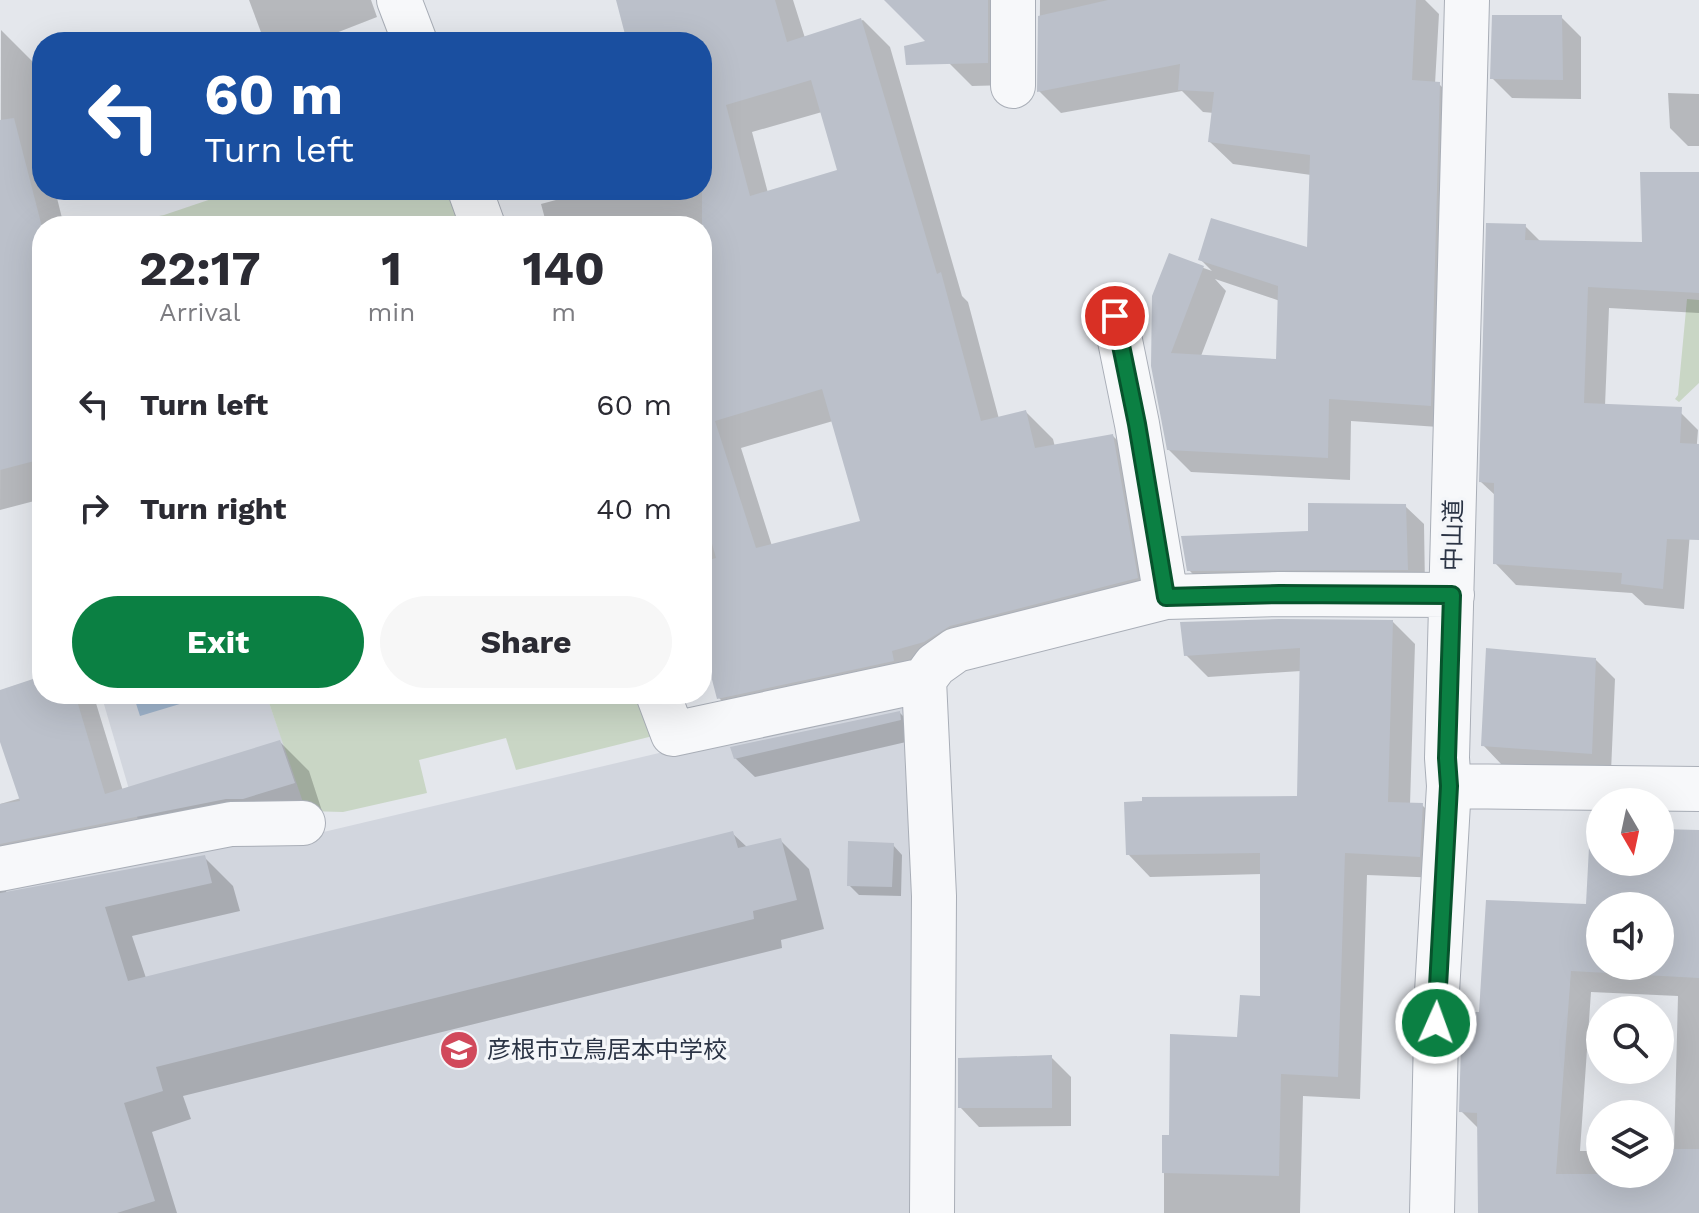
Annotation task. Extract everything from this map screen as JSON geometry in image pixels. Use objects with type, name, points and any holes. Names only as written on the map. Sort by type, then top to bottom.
[{"type":"street","points":[[399,0],[411,32]]},
{"type":"street","points":[[1013,0],[1013,86]]},
{"type":"street","name":"中山道","points":[[1432,1213],[1437,992],[1449,786],[1447,758],[1467,0]]},
{"type":"street","points":[[1115,316],[1166,597]]},
{"type":"street","points":[[932,1213],[934,896],[924,680],[935,665],[956,650],[1166,597],[1452,595]]},
{"type":"street","points":[[662,704],[673,734],[924,680]]},
{"type":"street","points":[[1449,786],[1699,789]]},
{"type":"street","points":[[0,869],[231,824],[303,823]]},
{"type":"shaded area","name":"彦根市立鳥居本中学校","points":[[910,694],[921,1213],[0,1213],[0,887],[148,854],[104,704],[270,704],[315,834]]},
{"type":"green space","points":[[208,200],[457,200],[463,216],[159,216]]},
{"type":"green space","points":[[1687,299],[1699,300],[1699,383],[1679,402],[1675,399],[1678,395]]},
{"type":"green space","points":[[269,704],[645,704],[657,735],[516,770],[506,738],[419,760],[427,793],[343,812],[306,811]]},
{"type":"water","points":[[136,704],[180,704],[140,716]]},
{"type":"building","points":[[616,0],[775,0],[787,42],[861,18],[937,274],[941,272],[981,421],[1026,410],[1035,448],[1113,434],[1138,578],[950,626],[924,642],[892,651],[894,661],[717,699],[712,680],[712,559],[716,558],[712,544],[712,216],[702,216],[702,200],[712,200],[712,32],[624,32]],"holes":[[[811,80],[837,170],[750,196],[726,105]],[[822,389],[860,521],[756,548],[715,421]]]},
{"type":"building","points":[[884,0],[988,0],[988,63],[906,65],[904,46],[925,41]]},
{"type":"building","points":[[1108,0],[1416,0],[1412,80],[1440,82],[1431,406],[1329,399],[1328,458],[1167,450],[1151,366],[1152,296],[1169,253],[1204,266],[1171,353],[1276,359],[1278,286],[1198,260],[1211,218],[1307,247],[1310,155],[1208,142],[1214,92],[1178,90],[1180,64],[1037,92],[1038,16]]},
{"type":"building","points":[[1492,15],[1562,15],[1563,80],[1490,79]]},
{"type":"building","points":[[14,118],[32,188],[32,200],[35,200],[39,216],[32,216],[32,462],[0,470],[0,120]]},
{"type":"building","points":[[1640,172],[1699,172],[1699,293],[1588,287],[1584,403],[1682,407],[1680,443],[1699,444],[1699,540],[1667,539],[1663,589],[1621,584],[1622,573],[1493,564],[1494,483],[1479,482],[1486,223],[1526,224],[1525,240],[1642,242]]},
{"type":"building","points":[[1308,503],[1406,504],[1408,570],[1187,571],[1181,536],[1308,531]]},
{"type":"building","points":[[1393,620],[1388,802],[1423,803],[1420,857],[1345,853],[1338,1077],[1281,1074],[1279,1176],[1162,1173],[1162,1135],[1169,1135],[1170,1034],[1237,1037],[1240,995],[1260,996],[1260,853],[1126,855],[1124,802],[1142,801],[1142,797],[1297,796],[1300,648],[1184,656],[1180,622]]},
{"type":"building","points":[[1486,648],[1596,658],[1592,754],[1481,746]]},
{"type":"building","points":[[32,679],[32,704],[78,704],[105,794],[280,740],[295,783],[243,799],[226,799],[0,844],[0,804],[20,801],[0,742],[0,690]]},
{"type":"building","points":[[900,711],[901,720],[734,759],[730,747]]},
{"type":"building","points":[[1674,829],[1699,830],[1699,978],[1674,977],[1674,892],[1587,892],[1587,876],[1674,876]]},
{"type":"building","points":[[733,831],[738,848],[781,838],[797,900],[753,911],[754,919],[156,1067],[163,1091],[124,1103],[155,1201],[117,1213],[0,1213],[0,893],[205,855],[212,883],[105,907],[128,981]]},
{"type":"building","points":[[848,841],[894,843],[892,887],[847,886]]},
{"type":"building","points":[[1486,900],[1586,904],[1586,972],[1571,971],[1556,1174],[1586,1174],[1586,1188],[1674,1188],[1674,1149],[1699,1149],[1699,1213],[1478,1213],[1477,1113],[1459,1112],[1462,1012],[1479,1012]]},
{"type":"building","points":[[1052,1055],[1052,1108],[958,1108],[958,1058]]},
{"type":"place","name":"彦根市立鳥居本中学校","points":[[459,1050]]},
{"type":"route","points":[[1115,316],[1166,597],[1452,595],[1447,758],[1449,786],[1436,1023]]}]
